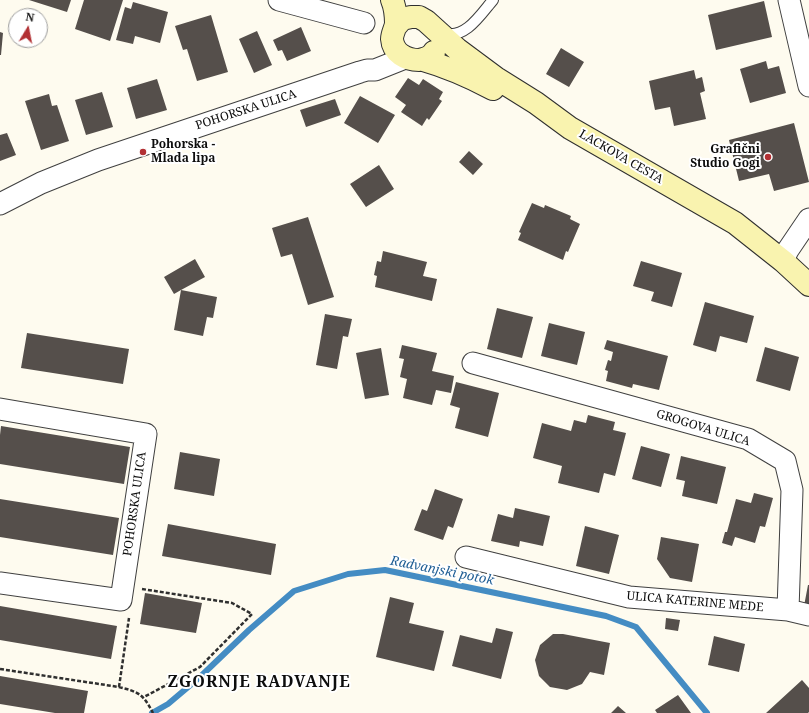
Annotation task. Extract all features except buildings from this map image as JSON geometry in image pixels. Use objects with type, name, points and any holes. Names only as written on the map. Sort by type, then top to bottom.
[{"type":"street","points":[[279,0],[364,23]]},
{"type":"street","points":[[392,0],[395,11],[394,45],[398,52],[414,59],[445,66],[465,74],[530,110],[570,128]]},
{"type":"street","name":"LACKOVA CESTA","points":[[406,0],[426,23],[457,49],[496,78],[536,103],[570,128],[735,223],[783,261],[809,285]]},
{"type":"street","points":[[789,0],[809,86]]},
{"type":"street","points":[[367,70],[402,19],[411,17],[426,23],[437,37],[437,46],[432,55],[414,59]]},
{"type":"street","name":"POHORSKA ULICA","points":[[0,204],[40,184],[98,160],[367,70],[374,70],[414,59]]},
{"type":"street","points":[[783,261],[788,250],[809,219]]},
{"type":"street","name":"GROGOVA ULICA","points":[[473,362],[748,439],[785,461],[792,490],[788,610]]},
{"type":"street","name":"POHORSKA ULICA","points":[[0,409],[146,434],[122,593]]},
{"type":"street","name":"ULICA KATERINE MEDE","points":[[466,557],[629,597],[788,610],[809,615]]},
{"type":"street","points":[[0,583],[122,593]]},
{"type":"lane","points":[[426,23],[447,34],[460,33],[475,21],[493,0]]},
{"type":"path","points":[[119,687],[130,613],[122,593],[232,603],[252,614],[200,666],[144,697]]},
{"type":"path","points":[[0,669],[119,687],[134,691],[144,697],[153,713]]},
{"type":"waterway","name":"Radvanjski potok","points":[[152,713],[168,704],[200,677],[249,630],[294,591],[348,574],[385,570],[606,616],[636,627],[707,713]]},
{"type":"place","name":"Pohorska - Mlada lipa","points":[[143,152]]},
{"type":"place","name":"Grafični Studio Gogi","points":[[768,157]]},
{"type":"district","name":"ZGORNJE RADVANJE","points":[[259,682]]}]
